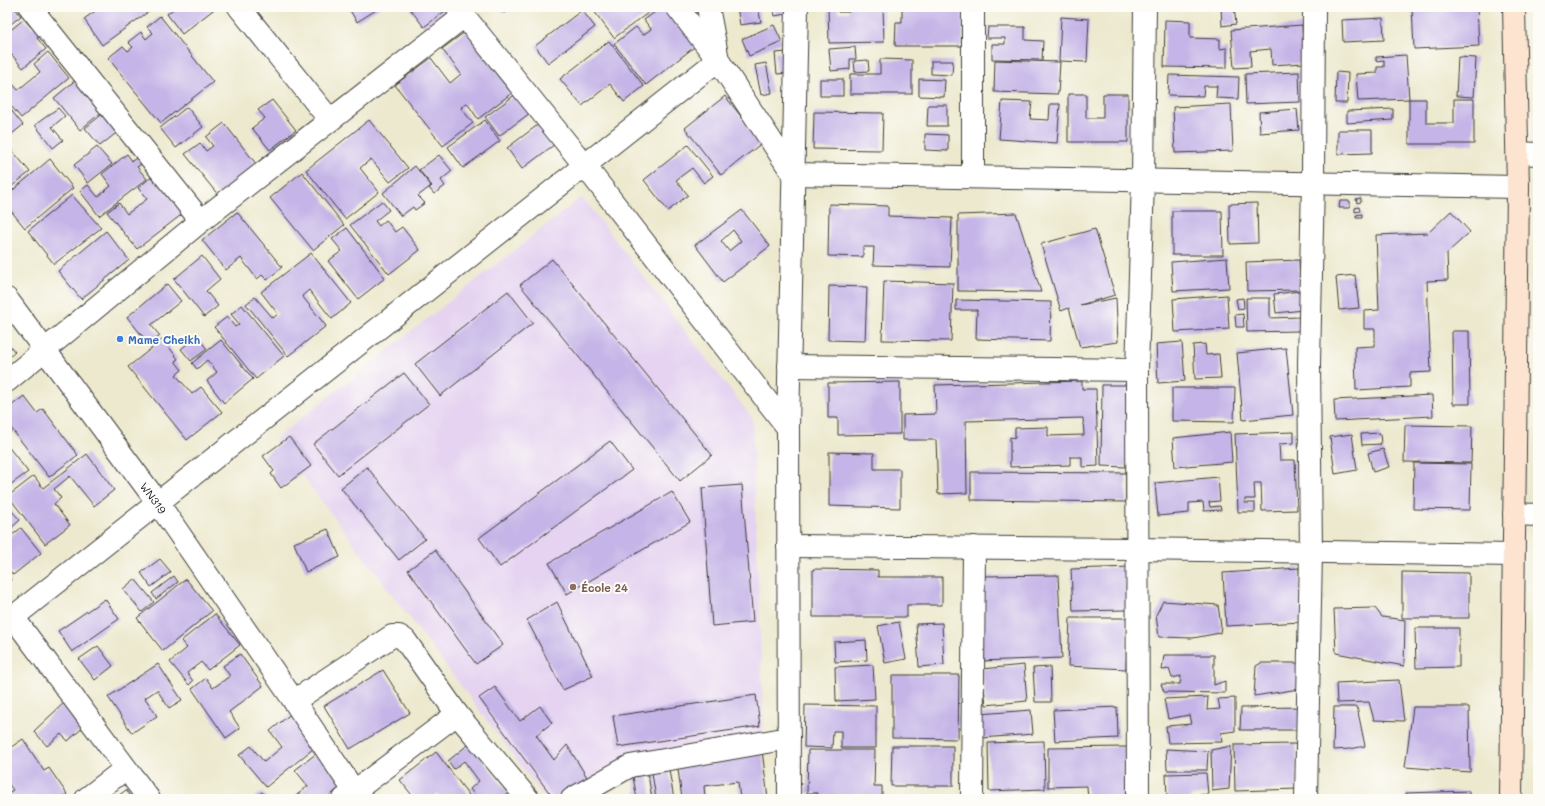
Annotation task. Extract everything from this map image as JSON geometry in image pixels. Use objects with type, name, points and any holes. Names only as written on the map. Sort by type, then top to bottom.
[{"type":"main road","points":[[1511,799],[1518,187],[1528,153],[1514,7]]},
{"type":"street","points":[[30,7],[201,221]]},
{"type":"street","points":[[239,7],[330,120]]},
{"type":"street","points":[[677,7],[718,60],[793,174]]},
{"type":"street","points":[[708,7],[718,60]]},
{"type":"street","points":[[789,799],[788,428],[797,7]]},
{"type":"street","points":[[973,7],[973,176]]},
{"type":"street","points":[[1138,799],[1137,370],[1143,180],[1145,7]]},
{"type":"street","points":[[1306,799],[1311,552],[1309,363],[1314,182],[1314,7]]},
{"type":"street","points":[[7,380],[201,221],[330,120],[461,11],[585,166],[788,428]]},
{"type":"street","points":[[149,799],[10,620],[718,60]]},
{"type":"street","points":[[793,174],[1314,182],[1518,187]]},
{"type":"street","name":"WN319","points":[[7,299],[158,503],[294,701],[349,795]]},
{"type":"street","points":[[789,366],[1137,370]]},
{"type":"street","points":[[1514,514],[1538,514]]},
{"type":"street","points":[[788,546],[1137,549],[1514,555]]},
{"type":"street","points":[[972,799],[974,547]]},
{"type":"street","points":[[294,701],[392,636],[399,636],[405,640],[457,714],[528,799]]},
{"type":"street","points":[[349,795],[457,714]]},
{"type":"street","points":[[572,799],[630,766],[789,738]]},
{"type":"street","points":[[86,799],[125,769]]},
{"type":"shaded area","name":"École 24","points":[[582,197],[752,418],[764,735],[628,762],[568,799],[546,799],[275,439]]},
{"type":"building","points":[[14,7],[21,16],[7,27],[7,10]]},
{"type":"building","points":[[101,7],[155,7],[102,45],[84,19]]},
{"type":"building","points":[[176,7],[217,7],[182,34],[167,14]]},
{"type":"building","points":[[348,7],[381,7],[357,22]]},
{"type":"building","points":[[412,7],[450,7],[424,27],[410,9]]},
{"type":"building","points":[[499,7],[511,7],[504,13]]},
{"type":"building","points":[[591,7],[631,8],[656,7],[614,38]]},
{"type":"building","points":[[662,7],[670,7],[698,44],[646,85],[614,44],[636,27],[643,35],[651,29],[644,20]]},
{"type":"building","points":[[737,7],[758,7],[761,22],[740,25]]},
{"type":"building","points":[[773,7],[789,7],[791,13],[775,16]]},
{"type":"building","points":[[828,7],[838,7],[838,12],[849,12],[849,7],[883,7],[884,42],[829,43]]},
{"type":"building","points":[[1047,7],[1074,7],[1074,9],[1047,9]]},
{"type":"building","points":[[1221,7],[1234,7],[1236,24],[1222,26]]},
{"type":"building","points":[[1412,7],[1477,7],[1479,46],[1414,49]]},
{"type":"building","points":[[902,9],[963,10],[963,46],[895,46],[896,22],[902,22]]},
{"type":"building","points":[[582,10],[595,27],[548,63],[535,46]]},
{"type":"building","points":[[160,16],[213,82],[161,123],[108,58],[123,46],[128,51],[133,47],[128,42],[141,32],[146,39],[153,33],[147,27]]},
{"type":"building","points":[[1061,17],[1089,19],[1087,62],[1059,61]]},
{"type":"building","points":[[1383,18],[1384,40],[1343,42],[1342,20]]},
{"type":"building","points":[[24,19],[32,28],[36,25],[43,34],[37,38],[46,49],[23,68],[12,55],[7,59],[7,33]]},
{"type":"building","points":[[1165,20],[1190,21],[1190,38],[1220,39],[1220,49],[1227,48],[1227,68],[1164,67]]},
{"type":"building","points":[[774,25],[782,42],[749,56],[742,39]]},
{"type":"building","points":[[1302,25],[1304,63],[1272,65],[1271,49],[1250,51],[1251,67],[1234,68],[1231,30]]},
{"type":"building","points":[[988,27],[1025,27],[1025,40],[1043,41],[1042,60],[992,59],[992,44],[1005,44],[1005,38],[987,38]]},
{"type":"building","points":[[466,31],[513,92],[478,119],[467,103],[461,108],[473,123],[443,146],[395,85],[431,58],[450,83],[461,74],[442,49]]},
{"type":"building","points":[[609,41],[644,86],[624,102],[610,84],[582,106],[560,79]]},
{"type":"building","points":[[855,47],[856,59],[850,59],[850,69],[831,71],[829,49]]},
{"type":"building","points":[[48,52],[69,78],[21,118],[7,101],[7,85],[11,82],[18,90],[40,72],[34,64]]},
{"type":"building","points":[[787,52],[788,73],[777,74],[775,53]]},
{"type":"building","points":[[1406,55],[1409,99],[1358,101],[1356,74],[1377,73],[1377,67],[1384,67],[1384,60],[1376,61],[1376,57]]},
{"type":"building","points":[[1458,57],[1476,58],[1474,97],[1456,96]]},
{"type":"building","points":[[880,59],[912,60],[912,94],[850,94],[850,74],[880,74]]},
{"type":"building","points":[[868,60],[869,71],[855,72],[854,61]]},
{"type":"building","points":[[995,60],[1060,62],[1058,94],[994,92]]},
{"type":"building","points":[[931,61],[953,61],[952,75],[931,74]]},
{"type":"building","points":[[766,63],[772,93],[761,95],[755,65]]},
{"type":"building","points":[[1299,72],[1300,102],[1246,104],[1245,74]]},
{"type":"building","points":[[1336,72],[1348,73],[1347,103],[1335,103]]},
{"type":"building","points":[[1169,75],[1239,77],[1238,99],[1216,98],[1217,86],[1204,86],[1203,96],[1168,95]]},
{"type":"building","points":[[78,78],[104,110],[80,130],[54,98]]},
{"type":"building","points":[[820,79],[843,79],[843,96],[820,96]]},
{"type":"building","points":[[919,79],[945,80],[944,97],[919,96]]},
{"type":"building","points":[[516,94],[530,113],[499,136],[485,117]]},
{"type":"building","points":[[1068,94],[1086,94],[1086,118],[1103,118],[1103,94],[1128,94],[1128,142],[1068,142]]},
{"type":"building","points":[[725,96],[762,143],[721,175],[685,128]]},
{"type":"building","points":[[1409,99],[1426,99],[1426,123],[1454,123],[1454,99],[1474,99],[1474,144],[1409,144]]},
{"type":"building","points":[[272,100],[296,130],[270,150],[252,128],[265,118],[258,110]]},
{"type":"building","points":[[1002,101],[1032,102],[1030,119],[1049,120],[1050,104],[1060,104],[1057,143],[999,139]]},
{"type":"building","points":[[1231,104],[1233,151],[1175,153],[1173,107]]},
{"type":"building","points":[[7,105],[23,125],[7,138]]},
{"type":"building","points":[[928,105],[947,105],[947,126],[927,126]]},
{"type":"building","points":[[187,107],[203,127],[176,148],[160,128]]},
{"type":"building","points":[[58,108],[65,116],[52,127],[63,140],[53,148],[35,125]]},
{"type":"building","points":[[1297,109],[1299,130],[1260,133],[1259,112]]},
{"type":"building","points":[[1393,109],[1393,120],[1347,123],[1347,111]]},
{"type":"building","points":[[105,112],[120,130],[100,146],[85,128]]},
{"type":"building","points":[[814,112],[883,113],[882,150],[813,149]]},
{"type":"building","points":[[369,120],[408,168],[390,182],[371,159],[360,168],[379,192],[345,219],[306,170]]},
{"type":"building","points":[[485,120],[500,141],[463,168],[448,147]]},
{"type":"building","points":[[224,123],[257,165],[219,196],[185,154],[200,143],[206,151],[213,146],[206,137]]},
{"type":"building","points":[[539,124],[555,144],[522,169],[507,148]]},
{"type":"building","points":[[1338,130],[1372,130],[1372,153],[1338,154]]},
{"type":"building","points":[[925,134],[948,135],[948,151],[925,150]]},
{"type":"building","points":[[7,144],[30,172],[7,190]]},
{"type":"building","points":[[688,145],[713,176],[704,183],[692,168],[676,180],[688,195],[668,211],[644,180]]},
{"type":"building","points":[[97,147],[112,164],[88,183],[74,165]]},
{"type":"building","points":[[127,154],[132,161],[139,156],[144,162],[137,167],[147,179],[99,216],[80,191],[88,185],[98,197],[111,186],[102,174]]},
{"type":"building","points":[[439,155],[452,171],[441,180],[445,186],[434,194],[429,188],[432,186],[419,170]]},
{"type":"building","points":[[50,159],[73,188],[25,228],[7,206],[7,195]]},
{"type":"building","points":[[415,166],[431,186],[418,196],[425,203],[415,210],[413,207],[401,216],[383,193]]},
{"type":"building","points":[[302,172],[344,225],[313,250],[270,198]]},
{"type":"building","points":[[155,174],[185,212],[137,249],[107,212],[119,203],[127,214],[147,199],[138,188]]},
{"type":"building","points":[[72,195],[101,228],[54,264],[28,231]]},
{"type":"building","points":[[1361,198],[1361,202],[1357,203],[1356,199]]},
{"type":"building","points":[[382,201],[389,210],[375,221],[379,226],[386,220],[395,232],[402,227],[420,250],[389,274],[350,225]]},
{"type":"building","points":[[1340,201],[1350,201],[1350,208],[1339,208]]},
{"type":"building","points":[[1257,203],[1258,243],[1230,244],[1229,204]]},
{"type":"building","points":[[829,204],[888,206],[888,216],[952,218],[950,267],[873,265],[874,247],[863,247],[863,257],[828,256]]},
{"type":"building","points":[[1359,207],[1360,211],[1355,212],[1355,208]]},
{"type":"building","points":[[742,210],[770,246],[723,282],[695,245]],"holes":[[[733,230],[741,241],[729,251],[721,241]]]},
{"type":"building","points":[[1172,211],[1222,211],[1223,255],[1172,255]]},
{"type":"building","points":[[1451,211],[1470,232],[1447,253],[1448,280],[1427,281],[1431,372],[1410,373],[1410,387],[1356,390],[1355,347],[1375,346],[1375,329],[1364,329],[1364,311],[1379,310],[1376,235],[1428,233]]},
{"type":"building","points":[[237,212],[282,267],[267,280],[262,275],[257,279],[241,258],[226,270],[202,240]]},
{"type":"building","points":[[1016,213],[1041,292],[958,291],[958,215]]},
{"type":"building","points":[[1362,214],[1362,218],[1356,218],[1356,215]]},
{"type":"building","points":[[347,228],[385,278],[358,299],[328,261],[342,251],[332,239]]},
{"type":"building","points":[[1095,229],[1115,295],[1080,305],[1116,298],[1118,342],[1080,347],[1069,308],[1061,311],[1041,244]]},
{"type":"building","points":[[106,231],[129,260],[81,299],[58,271]]},
{"type":"building","points":[[311,253],[351,303],[332,319],[309,290],[302,296],[326,326],[288,356],[246,304],[255,297],[273,318],[278,314],[261,292]]},
{"type":"building","points":[[202,256],[220,279],[206,291],[218,306],[204,317],[174,279]]},
{"type":"building","points":[[1227,258],[1229,288],[1173,291],[1171,262]]},
{"type":"building","points":[[552,259],[712,455],[680,481],[520,285]]},
{"type":"building","points":[[1299,260],[1300,290],[1247,291],[1246,262]]},
{"type":"building","points":[[1355,275],[1359,308],[1339,310],[1336,277]]},
{"type":"building","points":[[884,281],[953,283],[951,341],[882,340]]},
{"type":"building","points":[[167,284],[181,301],[151,325],[160,336],[149,344],[127,317]]},
{"type":"building","points":[[829,286],[867,287],[865,341],[828,340]]},
{"type":"building","points":[[508,291],[533,323],[440,396],[415,364]]},
{"type":"building","points":[[1301,291],[1303,310],[1276,313],[1274,294]]},
{"type":"building","points":[[1227,295],[1229,329],[1175,332],[1173,299]]},
{"type":"building","points":[[1243,298],[1244,308],[1238,309],[1236,299]]},
{"type":"building","points":[[1246,298],[1270,298],[1270,318],[1299,317],[1299,331],[1247,332]]},
{"type":"building","points":[[956,300],[1051,302],[1050,341],[976,339],[977,310],[956,310]]},
{"type":"building","points":[[242,305],[284,356],[256,379],[214,327],[227,317],[235,327],[239,324],[231,314]]},
{"type":"building","points":[[1243,314],[1244,327],[1236,327],[1235,315]]},
{"type":"building","points":[[1452,331],[1469,331],[1470,404],[1453,404]]},
{"type":"building","points":[[197,336],[207,349],[191,361],[181,349]]},
{"type":"building","points":[[163,339],[178,359],[175,361],[182,370],[176,375],[192,394],[201,387],[222,412],[187,440],[128,367]]},
{"type":"building","points":[[221,340],[253,379],[224,403],[207,381],[217,372],[207,360],[197,369],[192,363]]},
{"type":"building","points":[[7,342],[15,352],[7,359]]},
{"type":"building","points":[[1182,342],[1185,381],[1158,383],[1156,344]]},
{"type":"building","points":[[1205,344],[1206,355],[1219,354],[1221,378],[1195,379],[1193,345]]},
{"type":"building","points":[[1286,348],[1293,415],[1243,420],[1237,353]]},
{"type":"building","points":[[404,373],[429,404],[338,475],[313,444]]},
{"type":"building","points":[[1082,381],[1082,389],[1096,389],[1098,466],[1082,467],[1082,457],[1070,457],[1070,465],[1010,467],[1010,437],[1015,438],[1015,428],[1048,427],[1048,436],[1084,435],[1083,418],[966,421],[967,493],[938,494],[936,440],[903,440],[903,415],[936,414],[935,385]]},
{"type":"building","points":[[900,382],[900,434],[838,435],[838,418],[828,418],[828,383]]},
{"type":"building","points":[[1102,385],[1128,385],[1127,467],[1101,466]]},
{"type":"building","points":[[1172,388],[1235,388],[1234,422],[1172,421]]},
{"type":"building","points":[[1432,395],[1433,416],[1335,421],[1334,400]]},
{"type":"building","points":[[24,396],[37,413],[43,409],[78,455],[49,477],[7,423],[7,409]]},
{"type":"building","points":[[1405,425],[1472,426],[1471,463],[1404,462]]},
{"type":"building","points":[[7,426],[11,432],[7,435]]},
{"type":"building","points":[[1230,432],[1232,462],[1175,467],[1173,438]]},
{"type":"building","points":[[1294,432],[1294,443],[1279,444],[1280,460],[1295,460],[1297,510],[1262,511],[1261,483],[1254,483],[1255,499],[1245,499],[1245,503],[1255,503],[1255,512],[1238,512],[1235,434]]},
{"type":"building","points":[[1380,433],[1381,444],[1362,445],[1361,434]]},
{"type":"building","points":[[1352,434],[1357,470],[1335,474],[1330,437]]},
{"type":"building","points":[[289,437],[311,466],[281,488],[271,474],[274,471],[263,456]]},
{"type":"building","points":[[610,441],[632,470],[500,567],[479,538]]},
{"type":"building","points":[[7,445],[28,472],[7,487]]},
{"type":"building","points":[[1383,449],[1389,467],[1373,472],[1368,453]]},
{"type":"building","points":[[829,452],[874,453],[874,469],[900,469],[900,508],[829,506]]},
{"type":"building","points":[[87,454],[114,490],[94,506],[70,476],[54,489],[61,498],[54,504],[70,525],[45,544],[8,496],[34,476],[43,488]]},
{"type":"building","points":[[1414,463],[1471,464],[1470,510],[1413,509]]},
{"type":"building","points":[[367,467],[425,539],[399,560],[341,488]]},
{"type":"building","points":[[971,472],[1126,473],[1126,502],[971,500]]},
{"type":"building","points":[[1218,477],[1220,501],[1209,502],[1210,507],[1220,506],[1221,510],[1204,511],[1203,502],[1189,503],[1189,513],[1158,516],[1155,483]]},
{"type":"building","points":[[742,485],[753,622],[712,626],[702,488]]},
{"type":"building","points":[[672,492],[690,522],[567,594],[549,563]]},
{"type":"building","points":[[9,508],[20,520],[10,529],[7,526],[7,510]]},
{"type":"building","points":[[21,528],[41,553],[13,575],[7,567],[7,539]]},
{"type":"building","points":[[328,529],[340,557],[306,572],[294,543]]},
{"type":"building","points":[[435,550],[503,645],[476,664],[408,570]]},
{"type":"building","points":[[160,559],[171,572],[151,587],[141,573]]},
{"type":"building","points":[[1131,567],[1127,610],[1073,611],[1071,569]]},
{"type":"building","points":[[1299,568],[1302,622],[1226,626],[1223,573]]},
{"type":"building","points":[[813,569],[878,570],[878,577],[942,577],[942,605],[907,605],[907,617],[813,617]]},
{"type":"building","points":[[1402,572],[1469,573],[1469,618],[1402,618]]},
{"type":"building","points":[[7,574],[11,580],[7,583]]},
{"type":"building","points":[[1058,575],[1062,658],[980,661],[981,576]]},
{"type":"building","points":[[174,576],[178,582],[156,599],[152,593]]},
{"type":"building","points":[[135,579],[154,602],[142,612],[123,589]]},
{"type":"building","points":[[186,579],[212,611],[163,651],[137,618]]},
{"type":"building","points":[[105,599],[119,619],[72,652],[58,631]]},
{"type":"building","points":[[1163,601],[1218,605],[1221,626],[1220,633],[1193,638],[1159,637],[1156,615]]},
{"type":"building","points":[[557,602],[593,676],[563,690],[527,620]]},
{"type":"building","points":[[1375,608],[1382,617],[1405,620],[1404,666],[1336,653],[1334,609]]},
{"type":"building","points":[[215,614],[240,645],[208,670],[201,662],[187,673],[193,681],[189,685],[170,662],[187,648],[181,641]]},
{"type":"building","points":[[1070,618],[1127,618],[1126,669],[1068,666]]},
{"type":"building","points":[[899,622],[906,659],[885,663],[878,626]]},
{"type":"building","points":[[942,623],[944,665],[919,667],[916,624]]},
{"type":"building","points":[[1415,628],[1459,628],[1459,667],[1416,668]]},
{"type":"building","points":[[866,640],[867,660],[835,662],[834,642]]},
{"type":"building","points":[[98,646],[113,666],[95,680],[79,659]]},
{"type":"building","points":[[240,654],[263,686],[229,712],[240,728],[226,738],[192,689],[206,678],[213,688],[230,676],[223,666]]},
{"type":"building","points":[[1164,655],[1214,655],[1214,685],[1225,681],[1225,693],[1164,692],[1161,684],[1180,684],[1181,676],[1172,678],[1169,669],[1162,670]]},
{"type":"building","points":[[1261,663],[1300,663],[1299,689],[1254,696],[1256,666]]},
{"type":"building","points":[[158,664],[182,700],[169,708],[157,690],[145,698],[157,716],[132,733],[108,697]]},
{"type":"building","points":[[873,665],[875,699],[836,701],[835,667]]},
{"type":"building","points":[[1024,665],[1027,701],[986,705],[982,669]]},
{"type":"building","points":[[1050,667],[1051,702],[1035,702],[1033,668]]},
{"type":"building","points":[[383,670],[410,713],[350,749],[324,706]]},
{"type":"building","points":[[892,675],[959,675],[958,739],[892,738]]},
{"type":"building","points":[[1399,680],[1404,721],[1374,720],[1369,702],[1337,703],[1336,683]]},
{"type":"building","points":[[495,687],[520,721],[540,706],[552,723],[536,735],[554,760],[567,745],[590,782],[562,799],[554,799],[479,698]]},
{"type":"building","points":[[756,695],[760,726],[618,747],[613,716]]},
{"type":"building","points":[[1208,697],[1207,710],[1220,709],[1218,699],[1235,698],[1235,731],[1221,733],[1222,742],[1168,743],[1166,726],[1191,724],[1189,715],[1168,719],[1164,699]]},
{"type":"building","points":[[66,701],[87,724],[68,741],[61,734],[47,746],[34,731]]},
{"type":"building","points":[[805,705],[876,706],[876,748],[841,748],[841,731],[833,731],[832,748],[804,747]]},
{"type":"building","points":[[1117,707],[1118,738],[1055,741],[1053,710]]},
{"type":"building","points":[[1302,707],[1298,730],[1240,730],[1241,708]]},
{"type":"building","points":[[1334,707],[1357,707],[1365,746],[1333,750]]},
{"type":"building","points":[[1413,707],[1469,707],[1470,772],[1405,767]]},
{"type":"building","points":[[1031,710],[1033,734],[982,738],[980,714]]},
{"type":"building","points":[[293,712],[319,744],[266,787],[239,755],[251,746],[264,762],[282,747],[270,731]]},
{"type":"building","points":[[23,739],[44,771],[49,768],[67,794],[60,799],[7,799],[7,794],[13,790],[7,782],[7,750]]},
{"type":"building","points":[[1044,741],[1045,789],[989,791],[988,743]]},
{"type":"building","points":[[470,743],[508,793],[500,799],[478,799],[470,789],[479,781],[464,761],[454,769],[448,761]]},
{"type":"building","points":[[1296,744],[1298,789],[1235,791],[1234,745]]},
{"type":"building","points":[[892,746],[953,746],[953,786],[891,786]]},
{"type":"building","points":[[1231,746],[1229,789],[1212,791],[1211,750]]},
{"type":"building","points":[[1127,747],[1127,799],[1088,799],[1087,786],[1048,787],[1048,748]]},
{"type":"building","points":[[1166,749],[1208,751],[1207,770],[1167,770]]},
{"type":"building","points":[[762,750],[768,799],[740,799],[738,782],[704,786],[705,799],[682,799],[677,762]]},
{"type":"building","points":[[808,750],[875,750],[874,786],[882,786],[882,799],[817,799],[817,793],[807,793]]},
{"type":"building","points":[[436,752],[472,799],[441,799],[437,794],[431,799],[415,799],[400,780]]},
{"type":"building","points":[[317,753],[343,785],[326,799],[292,799],[308,786],[295,770]]},
{"type":"building","points":[[669,770],[674,799],[656,799],[652,773]]},
{"type":"building","points":[[1206,773],[1208,794],[1191,796],[1189,799],[1167,799],[1166,774]]},
{"type":"building","points":[[648,774],[652,799],[637,799],[633,777]]},
{"type":"building","points":[[126,790],[132,799],[114,799]]},
{"type":"building","points":[[1469,791],[1469,799],[1406,799],[1406,793]]},
{"type":"building","points":[[262,792],[268,799],[253,799]]},
{"type":"place","name":"Mame Cheikh","points":[[120,339]]},
{"type":"place","name":"École 24","points":[[573,587]]}]
